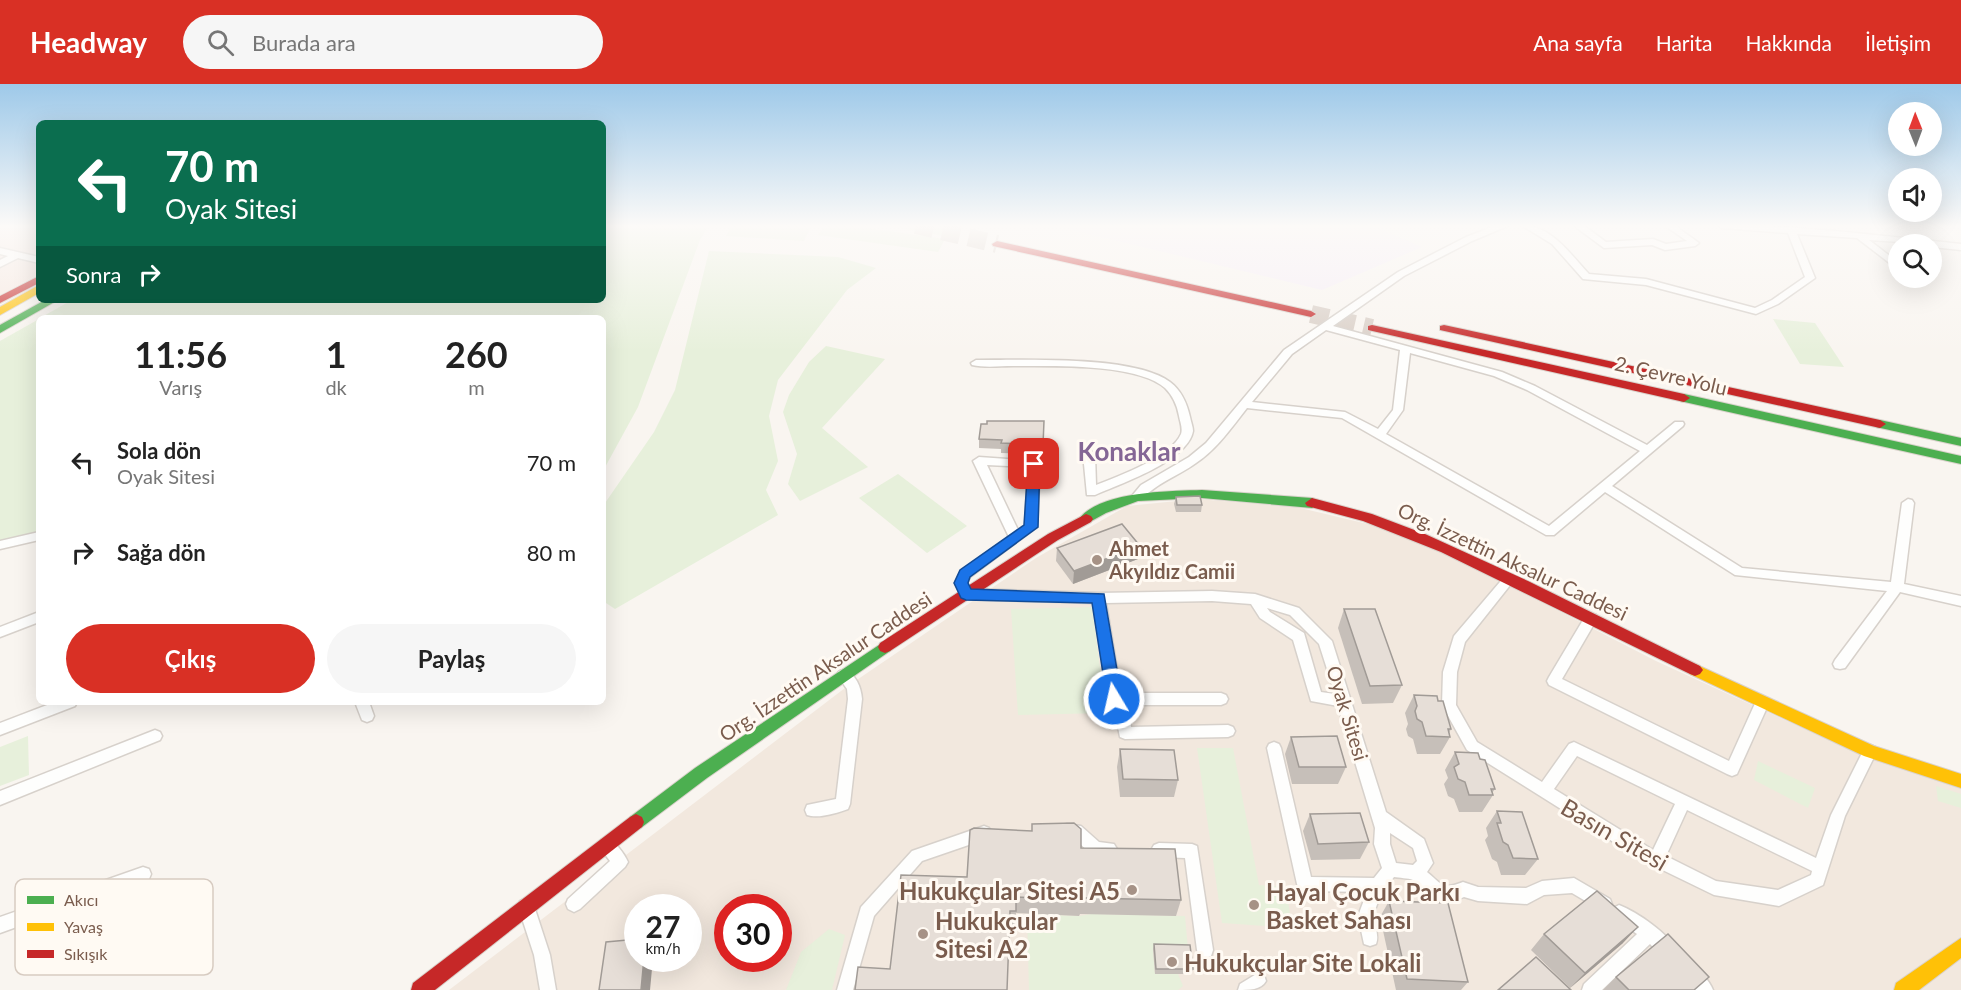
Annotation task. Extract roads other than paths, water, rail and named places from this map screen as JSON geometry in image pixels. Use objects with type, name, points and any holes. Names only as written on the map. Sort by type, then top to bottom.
[{"type":"main road","points":[[1101,267],[1311,314]]},
{"type":"main road","points":[[0,300],[36,281]]},
{"type":"main road","points":[[0,312],[36,290]]},
{"type":"main road","points":[[0,318],[36,298]]},
{"type":"main road","points":[[0,330],[48,303]]},
{"type":"main road","name":"2. Çevre Yolu","points":[[1432,325],[1961,442]]},
{"type":"main road","name":"2. Çevre Yolu","points":[[1372,328],[1961,460]]},
{"type":"main road","name":"Org. İzzettin Aksalur Caddesi","points":[[420,990],[701,773],[1053,537],[1091,516],[1137,497],[1202,494],[1253,497],[1326,506],[1390,524],[1420,535],[1762,703],[1870,751],[1961,781]]},
{"type":"main road","points":[[1908,989],[1961,947]]},
{"type":"street","points":[[1137,497],[1145,488],[1200,455],[1288,352],[1327,327],[1360,301],[1414,267]]},
{"type":"street","points":[[1577,267],[1586,277],[1646,282],[1756,311],[1775,302],[1810,278],[1806,267]]},
{"type":"street","points":[[1327,327],[1506,377],[1647,450]]},
{"type":"street","points":[[1380,435],[1398,410],[1405,350]]},
{"type":"street","points":[[976,363],[1118,368],[1144,374],[1163,382],[1173,389],[1183,404],[1187,431],[1181,443],[1164,457],[1091,492],[1089,454]]},
{"type":"street","points":[[1243,404],[1346,415],[1550,532],[1678,424]]},
{"type":"street","points":[[966,594],[961,583],[965,574],[1031,527],[1034,464],[979,461],[1015,537]]},
{"type":"street","points":[[1604,486],[1739,572],[1897,587],[1961,601]]},
{"type":"street","points":[[1840,664],[1897,587],[1908,503]]},
{"type":"street","points":[[0,545],[36,537]]},
{"type":"street","name":"Basın Sitesi","points":[[1509,579],[1459,640],[1450,672],[1449,705],[1472,746],[1656,860],[1714,888],[1779,898],[1817,880],[1838,815],[1870,751]]},
{"type":"street","name":"Oyak Sitesi","points":[[966,594],[1099,598],[1212,596],[1255,599],[1294,611],[1325,641],[1380,817],[1383,828],[1382,844],[1390,869]]},
{"type":"street","points":[[1099,598],[1114,699],[1122,713],[1125,733],[1227,731]]},
{"type":"street","points":[[1255,599],[1265,615],[1299,637],[1316,697],[1344,702]]},
{"type":"street","points":[[0,632],[36,618]]},
{"type":"street","points":[[1591,619],[1554,681],[1732,770],[1762,703]]},
{"type":"street","points":[[812,810],[843,804],[855,699],[854,688],[844,675]]},
{"type":"street","points":[[1114,699],[1221,699]]},
{"type":"street","points":[[0,729],[62,705]]},
{"type":"street","points":[[0,798],[155,736]]},
{"type":"street","points":[[1274,748],[1305,884],[1378,885]]},
{"type":"street","points":[[1544,792],[1574,748],[1821,868]]},
{"type":"street","points":[[1656,860],[1684,801]]},
{"type":"street","points":[[1380,817],[1419,844],[1425,863],[1416,873]]},
{"type":"street","points":[[1056,831],[1076,831],[1096,849],[1120,849]]},
{"type":"street","points":[[845,990],[867,912],[917,856],[981,833],[1004,832]]},
{"type":"street","points":[[574,904],[620,862],[606,845]]},
{"type":"street","points":[[1144,850],[1192,851],[1205,950]]},
{"type":"street","points":[[1370,938],[1366,916],[1378,885],[1390,869],[1416,873],[1442,894],[1450,914]]},
{"type":"street","points":[[129,879],[143,874]]},
{"type":"street","points":[[1442,894],[1450,895],[1463,889],[1478,894],[1527,896],[1542,888],[1574,885],[1650,933],[1705,990]]},
{"type":"street","points":[[526,906],[542,955],[548,990]]},
{"type":"street","points":[[0,925],[15,920]]},
{"type":"street","points":[[1590,990],[1650,933]]},
{"type":"tunnel","points":[[1311,314],[1372,328]]},
{"type":"place","name":"Ahmet Akyıldız Camii","points":[[1097,560]]},
{"type":"place","name":"Hukukçular Sitesi A5","points":[[1132,890]]},
{"type":"place","name":"Hayal Çocuk Parkı Basket Sahası","points":[[1254,905]]},
{"type":"place","name":"Hukukçular Sitesi A2","points":[[923,934]]},
{"type":"place","name":"Hukukçular Site Lokali","points":[[1172,962]]},
{"type":"district","name":"Konaklar","points":[[1129,451]]}]
